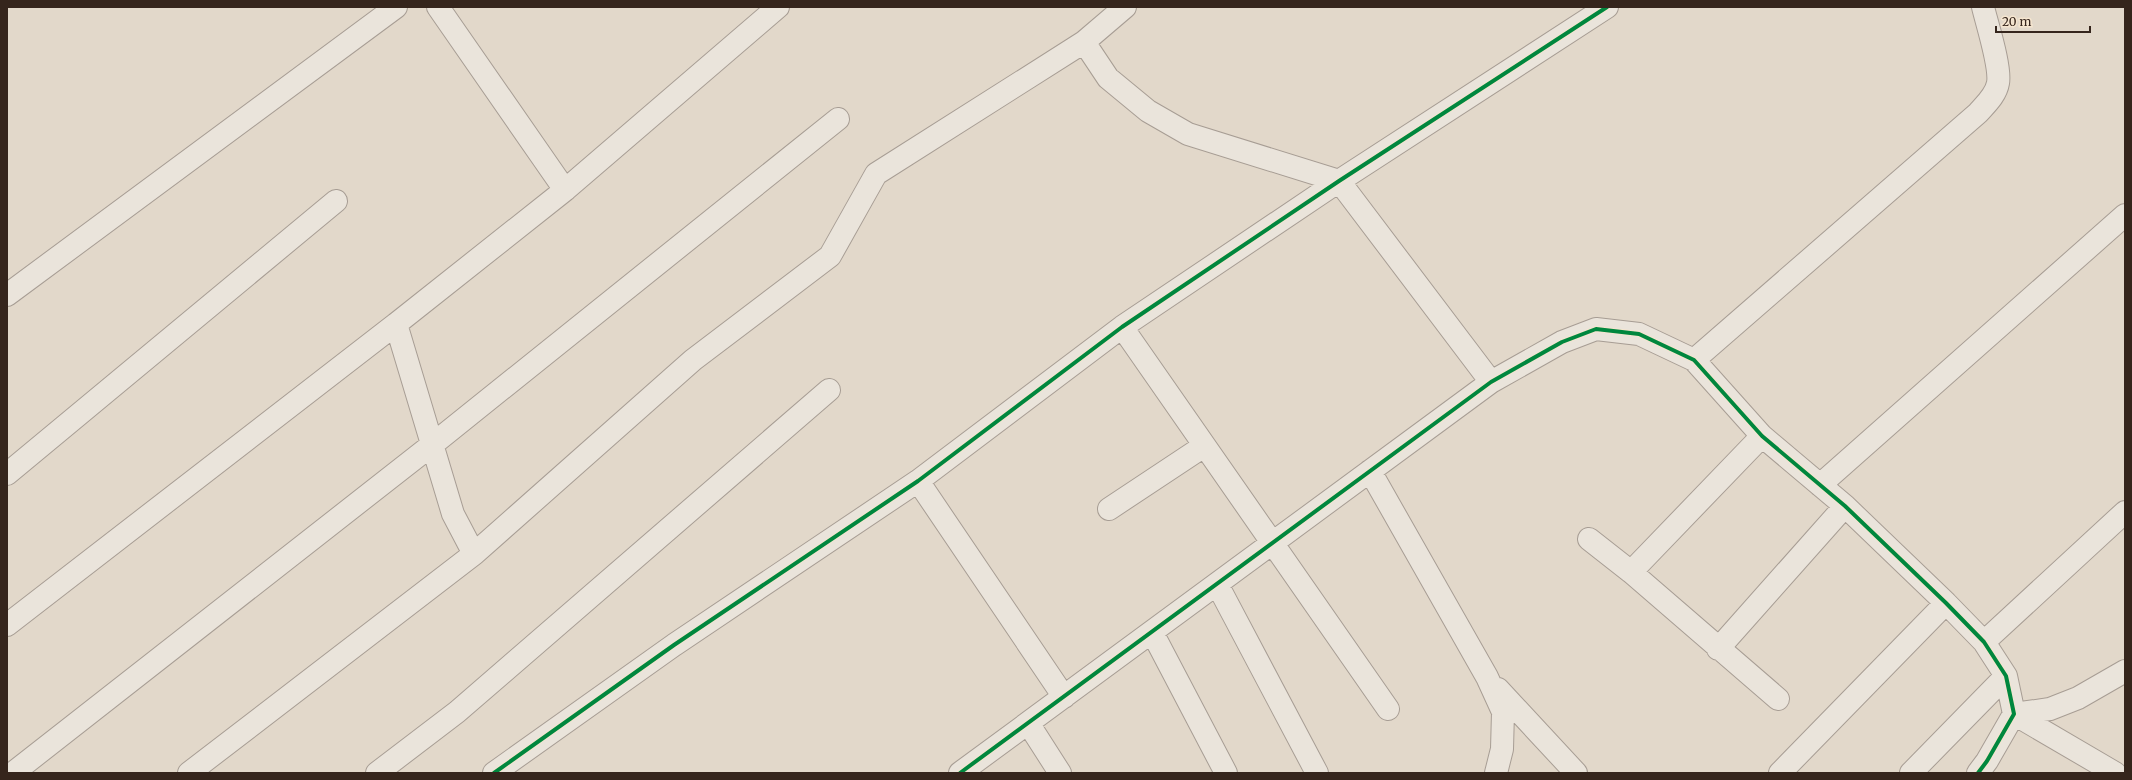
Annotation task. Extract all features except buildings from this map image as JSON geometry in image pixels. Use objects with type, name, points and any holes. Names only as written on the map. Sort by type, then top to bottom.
[{"type":"street","points":[[7,296],[373,14],[396,7]]},
{"type":"street","points":[[438,7],[565,190]]},
{"type":"street","points":[[7,625],[396,324],[565,190],[778,7]]},
{"type":"street","points":[[494,773],[674,645],[918,481],[1122,327],[1339,181],[1608,7]]},
{"type":"street","points":[[1694,360],[1978,113],[1992,97],[1998,82],[1993,48],[1983,7]]},
{"type":"street","points":[[190,773],[474,554],[693,360],[830,256],[876,174],[1084,42],[1121,8]]},
{"type":"street","points":[[1084,42],[1108,78],[1148,111],[1188,134],[1339,181],[1492,382]]},
{"type":"street","points":[[13,773],[433,444],[838,119]]},
{"type":"street","points":[[7,474],[336,201]]},
{"type":"street","points":[[1820,485],[2125,215]]},
{"type":"street","points":[[396,324],[433,444],[452,514],[474,554]]},
{"type":"street","points":[[1122,327],[1388,709]]},
{"type":"street","points":[[960,773],[1492,382],[1562,342],[1596,329],[1639,334],[1694,360],[1762,436],[1845,506],[1946,603],[1984,642],[2006,676],[2014,714],[1987,761],[1978,773]]},
{"type":"street","points":[[377,773],[457,712],[829,390]]},
{"type":"street","points":[[1631,572],[1762,436]]},
{"type":"street","points":[[1110,509],[1204,446]]},
{"type":"street","points":[[1370,471],[1487,676],[1503,712],[1502,749],[1496,773]]},
{"type":"street","points":[[918,481],[1064,697]]},
{"type":"street","points":[[1718,648],[1845,506]]},
{"type":"street","points":[[1984,642],[2125,512]]},
{"type":"street","points":[[1590,539],[1631,572],[1778,699]]},
{"type":"street","points":[[1217,584],[1317,773]]},
{"type":"street","points":[[1780,773],[1946,603]]},
{"type":"street","points":[[1152,632],[1226,773]]},
{"type":"street","points":[[2014,714],[2057,706],[2078,698],[2125,671]]},
{"type":"street","points":[[1487,676],[1576,773]]},
{"type":"street","points":[[1911,773],[2006,676]]},
{"type":"street","points":[[2014,714],[2115,773]]},
{"type":"street","points":[[1028,723],[1060,773]]},
{"type":"street","points":[[2120,773],[2125,770]]},
{"type":"cycle path","points":[[494,773],[674,645],[918,481],[1122,327],[1339,181],[1607,7]]},
{"type":"cycle path","points":[[960,773],[1491,382],[1562,342],[1596,329],[1639,334],[1694,360],[1762,436],[1845,506],[1946,603],[1984,642],[2006,676],[2014,714],[1987,761],[1978,773]]}]
